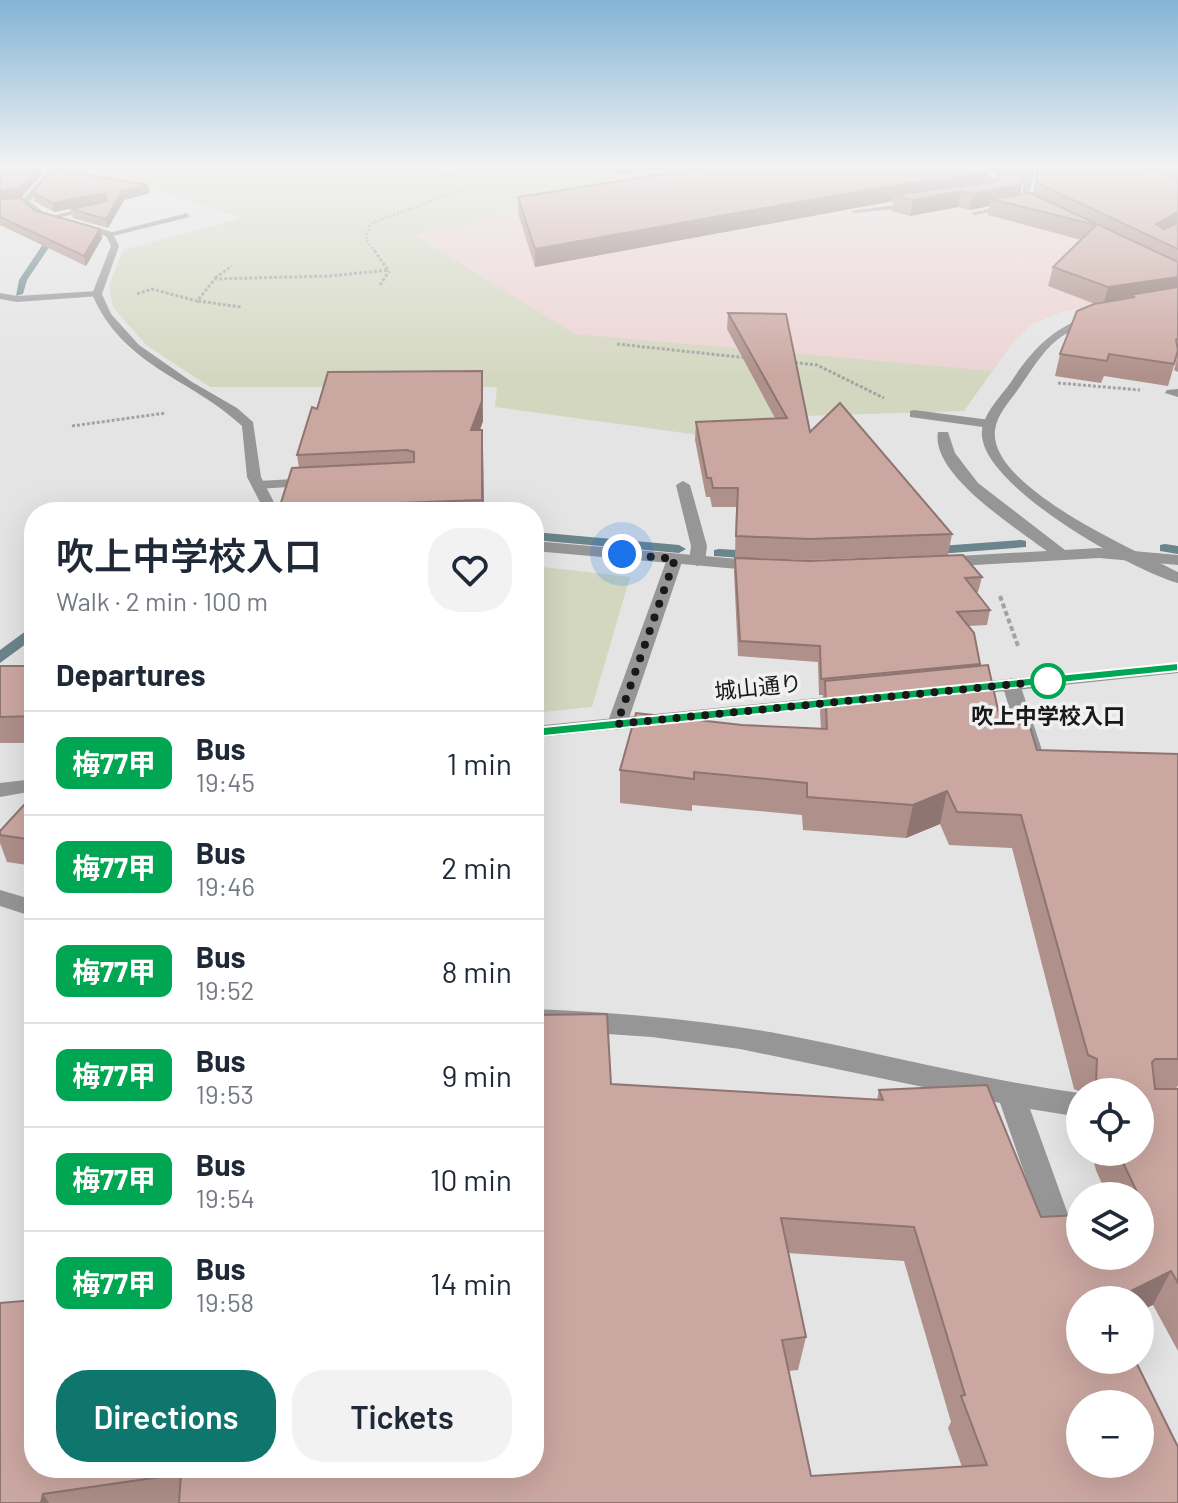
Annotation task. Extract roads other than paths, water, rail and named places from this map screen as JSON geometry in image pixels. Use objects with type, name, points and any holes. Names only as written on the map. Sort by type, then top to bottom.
[{"type":"street","points":[[111,237],[115,246],[97,294],[106,315],[135,347],[248,425],[247,446],[258,485],[267,502]]},
{"type":"street","points":[[0,296],[17,299],[97,294]]},
{"type":"street","points":[[1114,312],[1057,332],[1044,342],[990,424],[988,435],[993,455],[1018,484],[1051,509],[1128,554],[1178,578]]},
{"type":"street","points":[[914,414],[990,424]]},
{"type":"street","points":[[943,435],[948,453],[973,487],[1059,553]]},
{"type":"street","points":[[258,485],[333,481]]},
{"type":"street","points":[[683,485],[699,546],[697,561]]},
{"type":"street","points":[[544,547],[779,567]]},
{"type":"street","points":[[928,563],[1059,553],[1128,554],[1178,560]]},
{"type":"street","points":[[617,724],[675,559]]},
{"type":"street","points":[[948,691],[1178,668]]},
{"type":"street","points":[[1011,684],[1039,773]]},
{"type":"street","name":"城山通り","points":[[544,731],[869,699]]},
{"type":"street","points":[[0,790],[24,786]]},
{"type":"street","points":[[0,898],[24,906]]},
{"type":"street","points":[[544,1019],[643,1024],[772,1043],[1011,1096],[1066,1103]]},
{"type":"street","points":[[1011,1096],[1054,1217]]},
{"type":"waterway","points":[[19,294],[23,280],[48,243]]},
{"type":"waterway","points":[[544,537],[679,549]]},
{"type":"waterway","points":[[926,551],[1021,544]]},
{"type":"waterway","points":[[1165,548],[1178,550]]},
{"type":"waterway","points":[[719,553],[756,555]]},
{"type":"waterway","points":[[0,658],[24,638]]},
{"type":"place","name":"吹上中学校入口","points":[[1048,681]]}]
